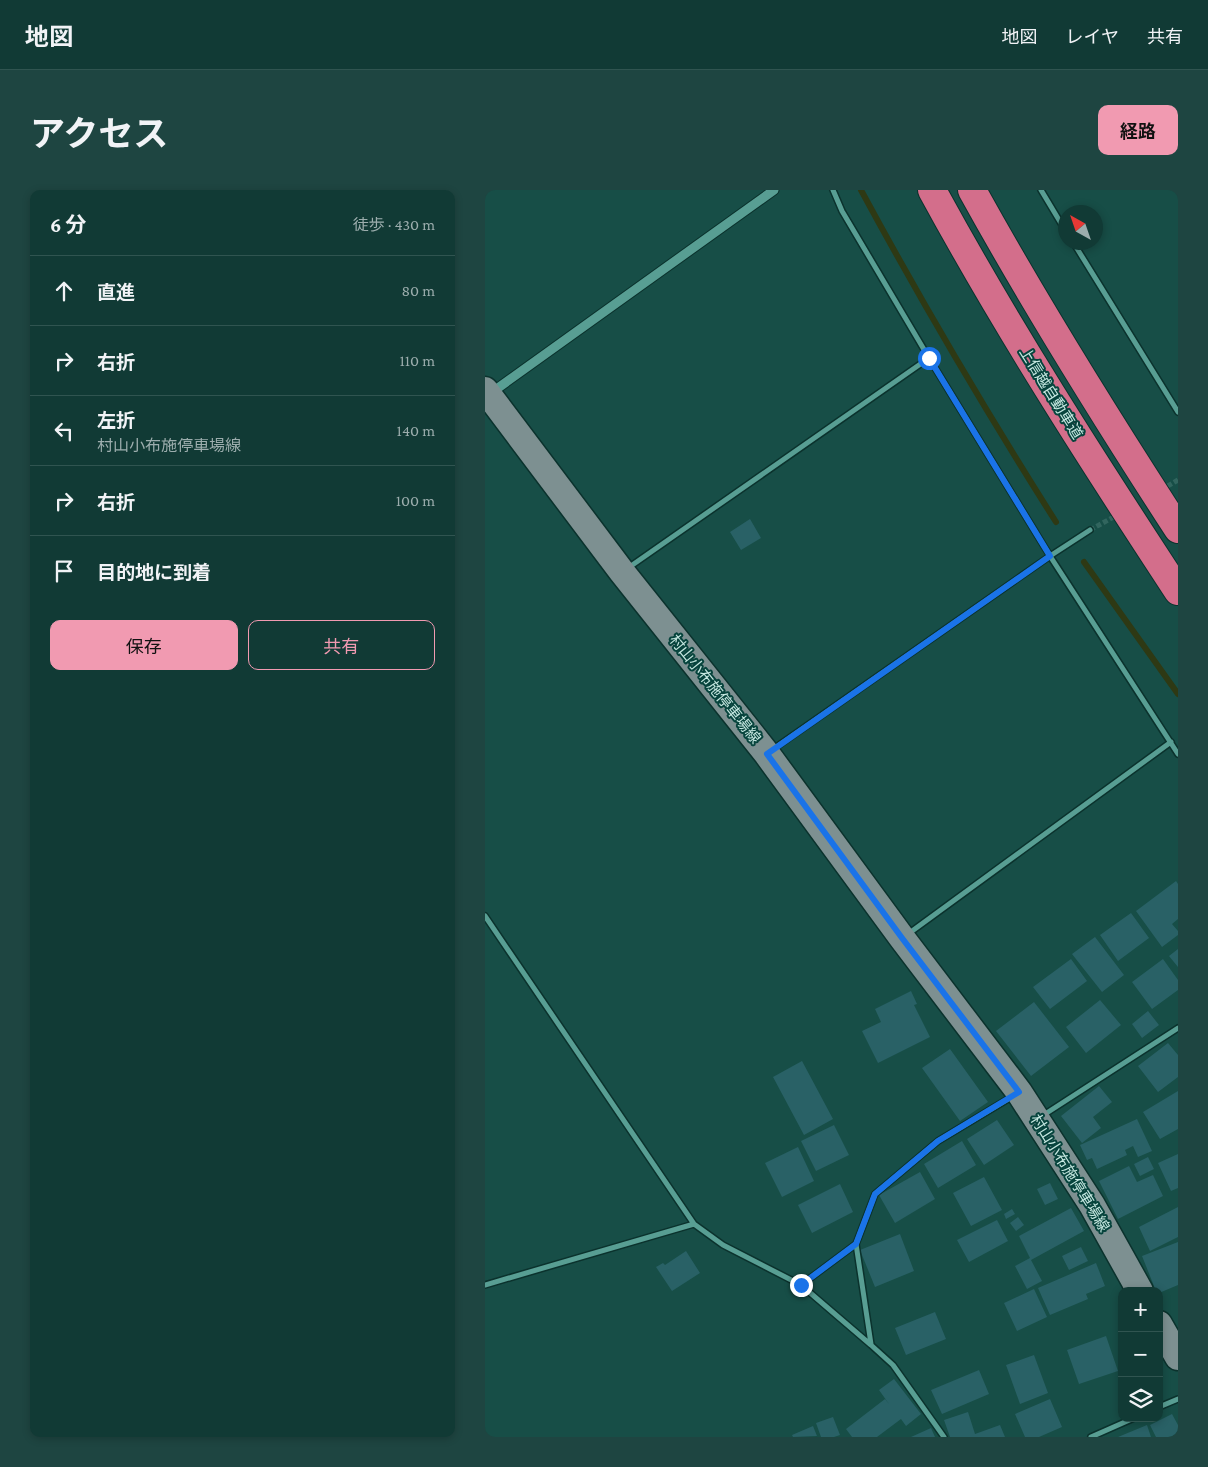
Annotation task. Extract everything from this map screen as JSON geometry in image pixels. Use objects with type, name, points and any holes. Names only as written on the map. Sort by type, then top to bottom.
[{"type":"highway","name":"上信越自動車道","points":[[932,190],[964,249],[1027,355],[1178,591]]},
{"type":"highway","points":[[972,190],[1056,335],[1117,435],[1178,528]]},
{"type":"main road","name":"村山小布施停車場線","points":[[487,392],[623,572],[767,754],[902,938],[1019,1092],[1092,1205],[1139,1287]]},
{"type":"main road","points":[[1163,1331],[1178,1357]]},
{"type":"street","points":[[487,392],[774,190]]},
{"type":"street","points":[[833,190],[842,211],[929,358],[1050,556],[1178,754]]},
{"type":"street","points":[[1041,190],[1058,218]]},
{"type":"street","points":[[1078,250],[1178,412]]},
{"type":"street","points":[[623,572],[929,358]]},
{"type":"street","points":[[767,754],[1090,530]]},
{"type":"street","points":[[902,938],[1171,742]]},
{"type":"street","points":[[485,916],[694,1224],[723,1245],[801,1285],[871,1344],[893,1365],[944,1437]]},
{"type":"street","points":[[1038,1119],[1178,1028]]},
{"type":"street","points":[[871,1344],[856,1244],[875,1194],[938,1141],[1019,1092]]},
{"type":"street","points":[[485,1285],[694,1224]]},
{"type":"street","points":[[801,1285],[856,1244]]},
{"type":"street","points":[[1163,1405],[1178,1399]]},
{"type":"street","points":[[1091,1437],[1124,1422]]},
{"type":"building","points":[[750,519],[761,538],[741,550],[730,532]]},
{"type":"building","points":[[1176,881],[1178,884],[1178,919],[1172,924],[1178,931],[1178,935],[1162,947],[1136,911]]},
{"type":"building","points":[[1131,913],[1149,938],[1118,961],[1100,935]]},
{"type":"building","points":[[1095,937],[1124,975],[1102,992],[1072,954]]},
{"type":"building","points":[[1178,949],[1178,967],[1169,956]]},
{"type":"building","points":[[1071,959],[1087,981],[1050,1009],[1033,987]]},
{"type":"building","points":[[1163,959],[1178,980],[1178,990],[1152,1009],[1132,982]]},
{"type":"building","points":[[911,991],[917,1004],[914,1005],[930,1037],[878,1063],[862,1031],[881,1022],[875,1009]]},
{"type":"building","points":[[1100,1000],[1121,1025],[1086,1053],[1066,1027]]},
{"type":"building","points":[[1034,1002],[1069,1047],[1031,1076],[996,1031]]},
{"type":"building","points":[[1148,1011],[1159,1025],[1142,1038],[1132,1024]]},
{"type":"building","points":[[1168,1043],[1178,1055],[1178,1077],[1158,1092],[1138,1066]]},
{"type":"building","points":[[950,1049],[988,1102],[960,1121],[922,1068]]},
{"type":"building","points":[[802,1061],[833,1119],[804,1135],[773,1077]]},
{"type":"building","points":[[1099,1086],[1112,1102],[1093,1117],[1101,1128],[1082,1143],[1061,1116]]},
{"type":"building","points":[[1178,1091],[1178,1129],[1160,1139],[1143,1112]]},
{"type":"building","points":[[1137,1119],[1152,1151],[1138,1157],[1133,1146],[1125,1150],[1127,1155],[1097,1169],[1092,1158],[1087,1160],[1080,1145]]},
{"type":"building","points":[[997,1120],[1014,1145],[984,1165],[967,1139]]},
{"type":"building","points":[[834,1125],[849,1155],[816,1171],[801,1141]]},
{"type":"building","points":[[962,1141],[976,1165],[938,1188],[924,1164]]},
{"type":"building","points":[[798,1147],[814,1181],[782,1197],[765,1163]]},
{"type":"building","points":[[1178,1154],[1178,1188],[1171,1191],[1158,1163]]},
{"type":"building","points":[[1148,1157],[1154,1169],[1140,1176],[1134,1164]]},
{"type":"building","points":[[1129,1166],[1137,1182],[1153,1175],[1163,1196],[1118,1219],[1099,1181]]},
{"type":"building","points":[[920,1172],[935,1199],[895,1223],[879,1195]]},
{"type":"building","points":[[984,1177],[1002,1210],[971,1226],[953,1193]]},
{"type":"building","points":[[1050,1183],[1058,1199],[1045,1205],[1037,1189]]},
{"type":"building","points":[[840,1184],[853,1212],[812,1233],[798,1205]]},
{"type":"building","points":[[1178,1207],[1178,1237],[1150,1251],[1139,1227]]},
{"type":"building","points":[[1071,1208],[1084,1231],[1031,1260],[1042,1281],[1027,1289],[1015,1266],[1030,1258],[1019,1236]]},
{"type":"building","points":[[1012,1209],[1015,1214],[1006,1219],[1004,1214]]},
{"type":"building","points":[[1018,1217],[1024,1225],[1016,1231],[1010,1223]]},
{"type":"building","points":[[997,1220],[1008,1241],[969,1262],[957,1240]]},
{"type":"building","points":[[900,1234],[914,1271],[875,1287],[860,1250]]},
{"type":"building","points":[[1178,1242],[1178,1285],[1163,1291],[1163,1287],[1154,1287],[1142,1256]]},
{"type":"building","points":[[1081,1247],[1088,1261],[1069,1270],[1062,1256]]},
{"type":"building","points":[[686,1251],[700,1273],[672,1291],[656,1267],[663,1263],[665,1265]]},
{"type":"building","points":[[1096,1263],[1105,1286],[1086,1294],[1088,1299],[1050,1315],[1038,1288]]},
{"type":"building","points":[[1034,1289],[1047,1317],[1017,1331],[1004,1303]]},
{"type":"building","points":[[935,1312],[946,1339],[906,1355],[895,1328]]},
{"type":"building","points":[[1106,1336],[1118,1371],[1079,1384],[1067,1350]]},
{"type":"building","points":[[1034,1355],[1048,1393],[1020,1404],[1006,1365]]},
{"type":"building","points":[[979,1370],[989,1394],[942,1414],[931,1390]]},
{"type":"building","points":[[894,1379],[921,1414],[906,1426],[901,1419],[877,1437],[852,1437],[846,1429],[885,1399],[889,1404],[879,1390]]},
{"type":"building","points":[[1050,1399],[1062,1427],[1039,1437],[1025,1437],[1015,1414]]},
{"type":"building","points":[[968,1412],[975,1434],[1000,1425],[1005,1437],[950,1437],[944,1420]]},
{"type":"building","points":[[1172,1414],[1178,1425],[1178,1437],[1156,1437],[1150,1425],[1156,1422],[1163,1422],[1163,1418]]},
{"type":"building","points":[[833,1417],[840,1435],[821,1437],[816,1423]]},
{"type":"building","points":[[1147,1425],[1151,1437],[1118,1437]]},
{"type":"building","points":[[813,1426],[817,1436],[793,1437],[792,1435]]},
{"type":"building","points":[[931,1428],[935,1437],[911,1437]]},
{"type":"waterway","points":[[861,190],[956,358],[1056,522]]},
{"type":"waterway","points":[[1084,562],[1178,694]]},
{"type":"tunnel","points":[[1161,490],[1178,480]]},
{"type":"tunnel","points":[[1090,530],[1119,514]]},
{"type":"route","points":[[801,1285],[856,1244],[875,1194],[938,1141],[1019,1092],[902,938],[767,754],[1050,556],[929,358]]}]
